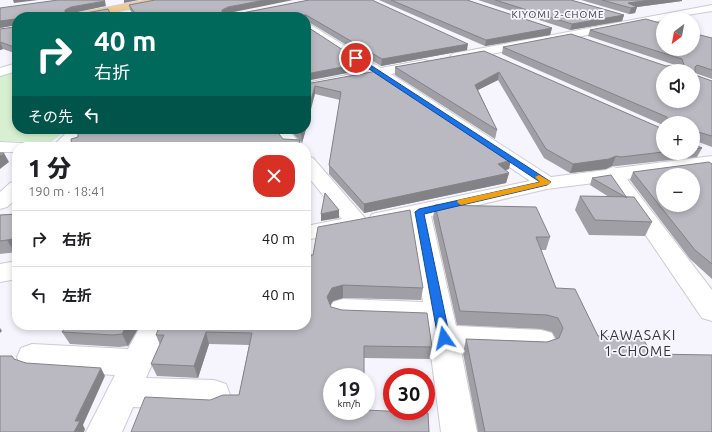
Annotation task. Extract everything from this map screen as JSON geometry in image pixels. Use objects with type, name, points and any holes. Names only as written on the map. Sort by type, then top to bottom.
[{"type":"main road","points":[[99,12],[161,0]]},
{"type":"street","points":[[684,5],[709,9]]},
{"type":"street","points":[[311,86],[709,9]]},
{"type":"street","points":[[619,15],[656,25]]},
{"type":"street","points":[[311,28],[547,182]]},
{"type":"street","points":[[546,28],[591,43]]},
{"type":"street","points":[[311,37],[322,35]]},
{"type":"street","points":[[470,45],[506,62]]},
{"type":"street","points":[[0,72],[12,68]]},
{"type":"street","points":[[66,142],[73,134]]},
{"type":"street","points":[[283,134],[290,142]]},
{"type":"street","points":[[0,147],[12,148]]},
{"type":"street","points":[[700,150],[712,155]]},
{"type":"street","points":[[311,232],[419,212],[547,182],[712,162]]},
{"type":"street","points":[[311,168],[357,223]]},
{"type":"street","points":[[613,173],[709,302]]},
{"type":"street","points":[[0,203],[12,192]]},
{"type":"street","points":[[419,212],[442,326],[459,432]]},
{"type":"street","points":[[0,272],[12,271]]},
{"type":"street","points":[[343,310],[541,342]]},
{"type":"street","points":[[104,432],[154,330]]},
{"type":"street","points":[[32,357],[138,363]]},
{"type":"street","points":[[123,392],[214,395]]},
{"type":"green space","points":[[12,70],[12,134],[62,134],[51,142],[0,141],[0,74]]},
{"type":"building","points":[[58,0],[105,1],[71,7],[65,10],[65,12],[12,12],[12,19],[0,21],[0,8]]},
{"type":"building","points":[[155,0],[265,0],[228,7],[222,10],[222,12],[134,12],[129,5]]},
{"type":"building","points":[[309,0],[372,0],[468,44],[382,59],[311,18],[311,12],[247,12]]},
{"type":"building","points":[[391,0],[467,0],[552,28],[486,40]]},
{"type":"building","points":[[495,0],[571,0],[624,15],[572,24]]},
{"type":"building","points":[[602,0],[651,0],[628,3],[637,7],[631,8]]},
{"type":"building","points":[[108,9],[110,12],[92,12]]},
{"type":"building","points":[[646,19],[656,22],[656,51],[590,30]]},
{"type":"building","points":[[12,27],[12,46],[0,42],[0,29]]},
{"type":"building","points":[[311,29],[363,63],[311,73]]},
{"type":"building","points":[[571,34],[660,64],[656,64],[656,108],[700,108],[700,77],[712,81],[712,136],[700,133],[700,116],[665,116],[503,47]]},
{"type":"building","points":[[700,35],[712,38],[712,70],[700,66],[700,64],[684,64],[682,59],[672,56],[700,56]]},
{"type":"building","points":[[484,51],[656,126],[656,153],[621,157],[616,156],[609,159],[573,164],[546,149],[499,72],[475,85],[497,130],[395,67]]},
{"type":"building","points":[[377,71],[511,160],[498,164],[509,173],[364,204],[329,165],[341,92],[315,86],[311,100],[311,83]]},
{"type":"building","points":[[78,134],[279,134],[283,139],[300,140],[299,142],[71,142],[71,139],[78,137]]},
{"type":"building","points":[[709,162],[712,164],[712,264],[695,250],[665,212],[700,212],[700,168],[663,168]]},
{"type":"building","points":[[656,169],[656,201],[633,172]]},
{"type":"building","points":[[611,175],[627,198],[592,178]]},
{"type":"building","points":[[325,193],[339,210],[321,214]]},
{"type":"building","points":[[580,196],[634,197],[652,222],[595,220]]},
{"type":"building","points":[[435,205],[536,207],[550,237],[536,237],[556,288],[575,289],[598,336],[643,338],[651,354],[712,355],[712,432],[485,432],[466,339],[547,342],[559,338],[563,328],[558,318],[547,315],[460,311]]},
{"type":"building","points":[[410,210],[423,288],[343,285],[332,288],[327,297],[331,307],[342,310],[427,313],[432,347],[364,346],[364,368],[323,368],[323,420],[375,420],[375,410],[383,411],[383,420],[428,420],[429,432],[131,432],[145,397],[210,400],[223,395],[239,395],[252,333],[206,332],[194,366],[151,364],[164,335],[156,335],[158,330],[311,330],[311,255],[313,255],[318,227]]},
{"type":"building","points":[[12,214],[12,239],[0,241],[0,215]]},
{"type":"building","points":[[63,330],[124,330],[122,334],[113,335],[62,332]]},
{"type":"building","points":[[0,356],[12,356],[14,359],[26,363],[101,368],[75,421],[80,421],[74,432],[0,432]]},
{"type":"slow traffic","points":[[461,202],[547,182],[539,177]]},
{"type":"district","name":"KIYOMI 2-CHOME","points":[[558,14]]},
{"type":"district","name":"KAWASAKI 1-CHOME","points":[[638,344]]},
{"type":"route","points":[[356,58],[547,182],[419,212],[444,338]]}]
